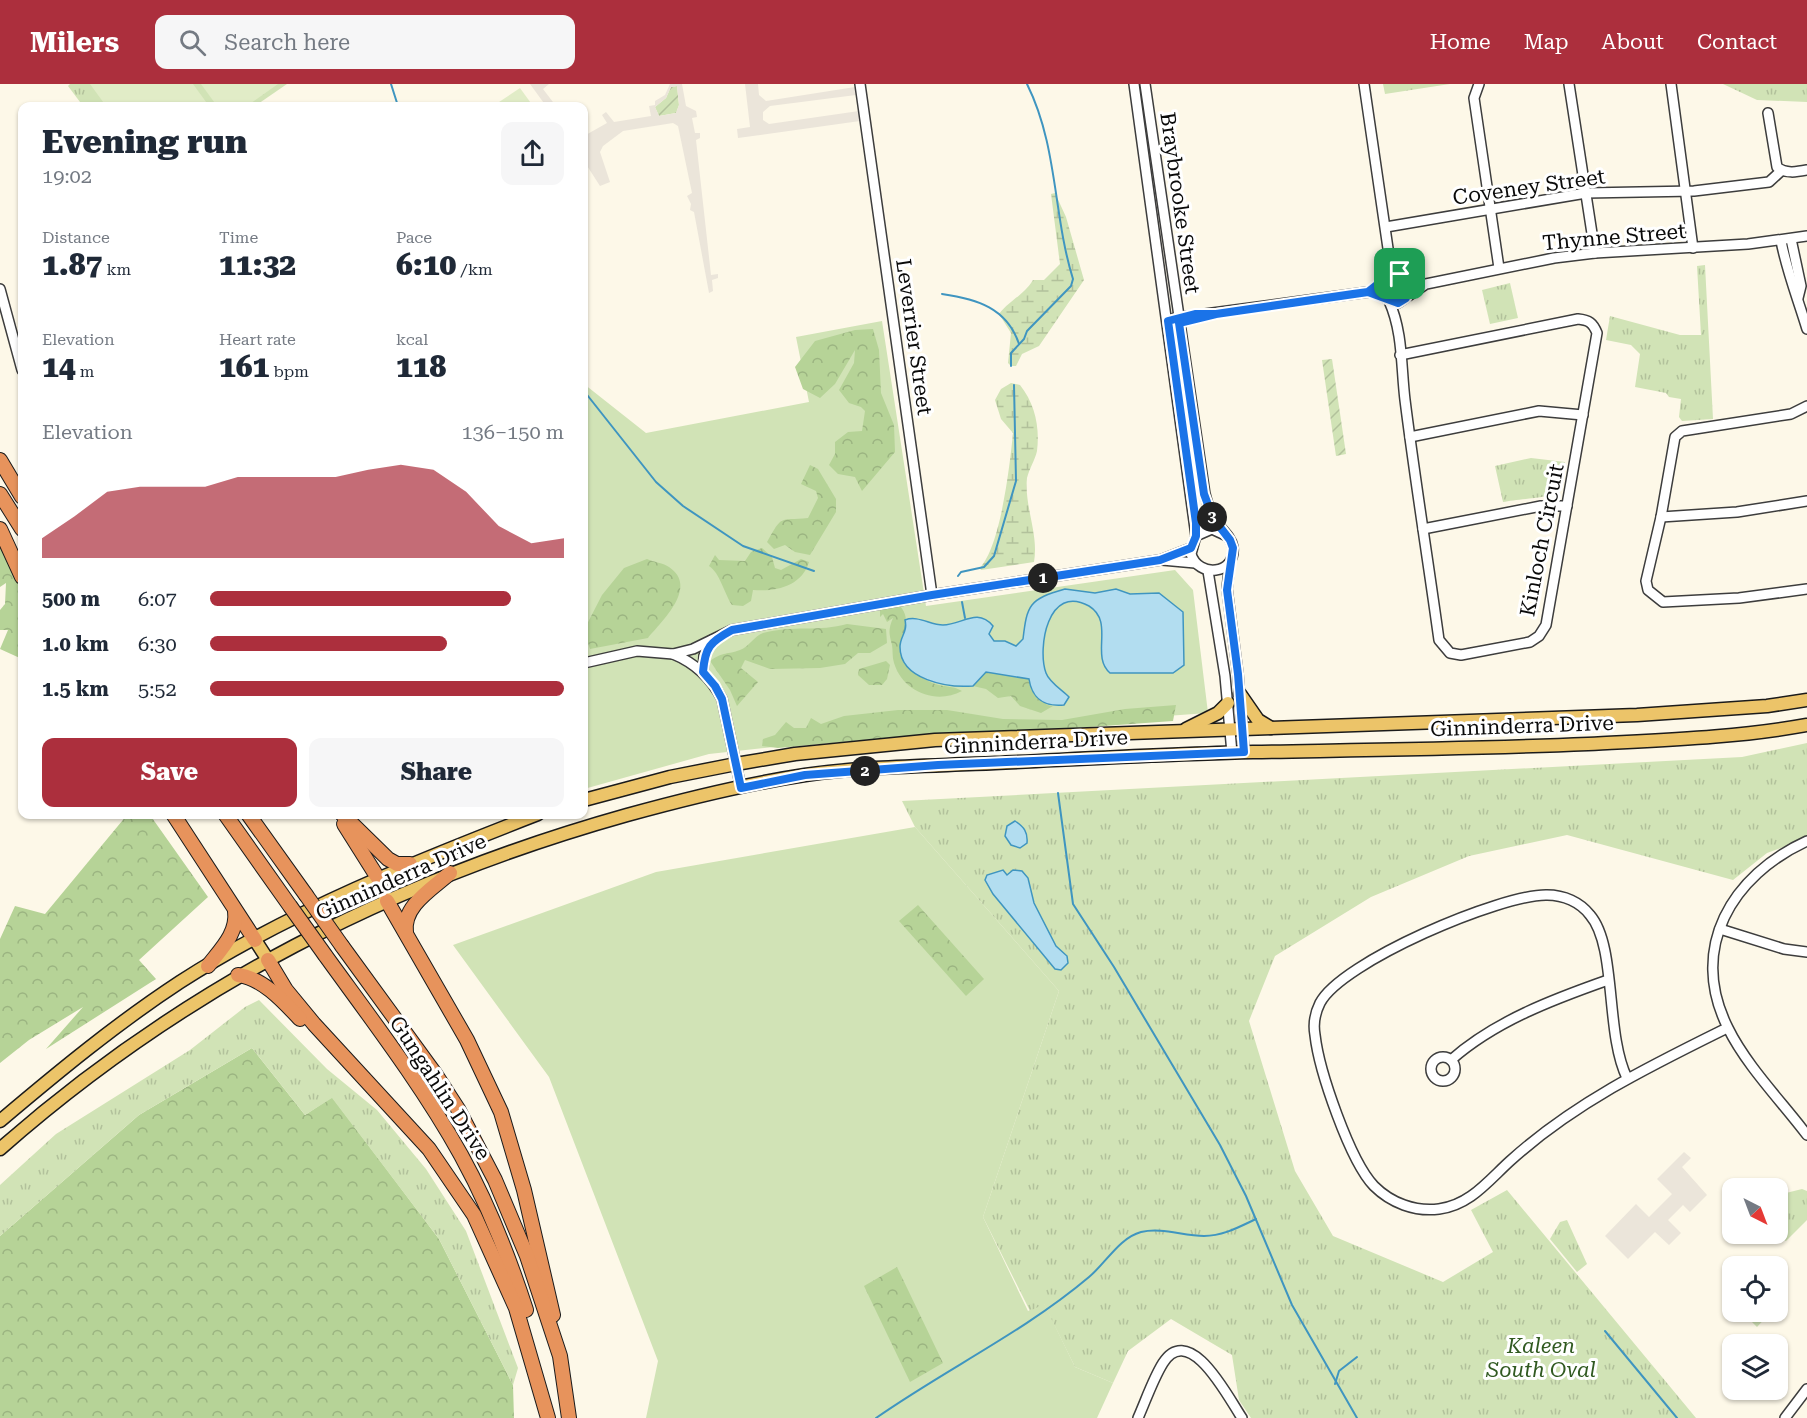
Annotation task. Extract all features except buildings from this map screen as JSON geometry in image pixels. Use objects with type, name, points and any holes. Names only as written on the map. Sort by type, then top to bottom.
[{"type":"highway","points":[[0,452],[18,478]]},
{"type":"highway","points":[[0,460],[18,490]]},
{"type":"highway","points":[[0,494],[18,523]]},
{"type":"highway","points":[[0,529],[18,568]]},
{"type":"highway","points":[[176,819],[255,940]]},
{"type":"highway","name":"Gungahlin Drive","points":[[229,819],[424,1095],[478,1188],[510,1261],[530,1322],[548,1418]]},
{"type":"highway","name":"Gungahlin Drive","points":[[252,819],[458,1109],[512,1219],[560,1356],[569,1418]]},
{"type":"highway","points":[[340,819],[378,878]]},
{"type":"highway","points":[[347,819],[388,859],[397,864],[410,864]]},
{"type":"highway","points":[[406,934],[404,922],[408,914],[422,896],[450,873]]},
{"type":"highway","points":[[387,901],[467,1040],[501,1112],[514,1151],[542,1261],[560,1356]]},
{"type":"highway","points":[[208,966],[234,931],[237,923],[235,909]]},
{"type":"highway","points":[[268,960],[297,1005],[429,1149],[474,1215],[516,1308],[548,1418]]},
{"type":"highway","points":[[238,975],[251,977],[260,983],[295,1014],[329,1050],[346,1061]]},
{"type":"main road","points":[[1240,694],[1258,720],[1271,728]]},
{"type":"main road","name":"Ginninderra Drive","points":[[588,799],[670,777],[736,764],[795,754],[935,740],[1637,715],[1767,706],[1807,700]]},
{"type":"main road","points":[[1183,730],[1218,713],[1228,703]]},
{"type":"main road","name":"Ginninderra Drive","points":[[0,1149],[117,1054],[238,975],[387,901],[450,873],[553,836],[676,802],[805,775],[938,765],[1238,753],[1626,742],[1770,732],[1807,725]]},
{"type":"main road","name":"Ginninderra Drive","points":[[0,1121],[88,1047],[208,966],[378,878],[525,819]]},
{"type":"main road","points":[[378,878],[387,901]]},
{"type":"main road","points":[[255,940],[268,960]]},
{"type":"street","name":"Leverrier Street","points":[[860,84],[932,595]]},
{"type":"street","name":"Braybrooke Street","points":[[1134,84],[1196,536]]},
{"type":"street","name":"Braybrooke Street","points":[[1145,84],[1204,494],[1213,518],[1227,536]]},
{"type":"street","points":[[1364,84],[1390,262],[1385,279]]},
{"type":"street","points":[[1479,84],[1474,98],[1499,268]]},
{"type":"street","points":[[1569,84],[1594,252]]},
{"type":"street","points":[[1671,84],[1693,248]]},
{"type":"street","points":[[1768,113],[1777,167],[1781,171],[1807,170]]},
{"type":"street","name":"Coveney Street","points":[[1386,227],[1586,194],[1685,191],[1769,182],[1781,171]]},
{"type":"street","name":"Thynne Street","points":[[1406,298],[1426,284],[1499,268],[1594,252],[1693,248],[1807,236]]},
{"type":"street","points":[[1786,240],[1792,289],[1798,298],[1807,329]]},
{"type":"street","points":[[1168,321],[1368,292],[1386,298],[1406,298],[1404,277],[1390,262]]},
{"type":"street","points":[[1368,292],[1385,279],[1404,277]]},
{"type":"street","name":"Thynne Street","points":[[1404,277],[1426,284]]},
{"type":"street","name":"Kinloch Circuit","points":[[1385,279],[1386,298],[1396,318],[1400,355],[1410,437],[1439,640],[1450,653],[1461,655],[1530,642],[1539,636],[1546,625],[1597,333],[1587,320],[1578,319],[1400,355]]},
{"type":"street","points":[[0,289],[18,355]]},
{"type":"street","name":"Kinloch Circuit","points":[[1396,318],[1406,298]]},
{"type":"street","points":[[1807,406],[1791,414],[1682,431],[1675,437],[1661,517],[1646,581],[1648,590],[1663,602],[1739,598],[1807,589]]},
{"type":"street","points":[[1410,437],[1539,411],[1583,415]]},
{"type":"street","points":[[1661,517],[1737,512],[1807,501]]},
{"type":"street","points":[[1423,529],[1541,506],[1567,506]]},
{"type":"street","points":[[1195,563],[1191,548],[1196,536],[1212,529],[1227,536],[1233,548],[1227,590],[1240,694],[1236,729],[1238,753]]},
{"type":"street","points":[[673,654],[732,630],[932,595],[1160,560],[1191,548]]},
{"type":"street","points":[[1160,560],[1195,563],[1208,571],[1219,570],[1230,562]]},
{"type":"street","points":[[1208,571],[1228,703],[1236,729]]},
{"type":"street","points":[[703,672],[704,656],[712,640]]},
{"type":"street","points":[[588,662],[637,651],[673,654],[686,659],[703,672],[722,699],[741,788]]},
{"type":"street","points":[[1807,841],[1778,855],[1754,873],[1734,899],[1720,929],[1715,951],[1715,985],[1727,1028],[1736,1044],[1807,1135]]},
{"type":"street","points":[[1627,1078],[1615,1045],[1603,938],[1588,912],[1563,897],[1533,896],[1488,909],[1433,930],[1380,956],[1340,981],[1325,995],[1318,1008],[1315,1021],[1316,1042],[1335,1106],[1365,1174],[1389,1198],[1421,1209],[1447,1208],[1470,1197],[1551,1127],[1627,1078],[1727,1028]]},
{"type":"street","points":[[1720,929],[1791,951],[1807,952]]},
{"type":"street","points":[[1451,1060],[1480,1038],[1521,1015],[1608,980]]},
{"type":"street","points":[[1138,1418],[1163,1363],[1172,1355],[1184,1352],[1202,1360],[1242,1418]]},
{"type":"street","points":[[1785,1418],[1807,1389]]},
{"type":"green space","points":[[70,84],[287,84],[261,102],[80,102],[68,86]]},
{"type":"green space","points":[[90,84],[193,84],[206,102],[103,102]]},
{"type":"green space","points":[[201,84],[278,84],[253,102],[214,102]]},
{"type":"green space","points":[[1383,84],[1450,84],[1385,94]]},
{"type":"green space","points":[[1723,84],[1807,84],[1807,102],[1757,100]]},
{"type":"green space","points":[[677,86],[679,105],[676,113],[659,116],[655,107],[666,98],[671,87]]},
{"type":"green space","points":[[520,88],[530,102],[499,102]]},
{"type":"green space","points":[[1055,193],[1066,217],[1084,280],[1039,346],[1022,354],[1016,366],[1011,366],[1008,363],[1011,333],[999,314],[1033,280],[1044,280],[1060,264],[1051,194]]},
{"type":"green space","points":[[1705,265],[1713,419],[1682,421],[1679,417],[1681,399],[1669,397],[1666,393],[1635,387],[1640,354],[1631,345],[1606,340],[1610,316],[1680,335],[1701,335],[1697,266]]},
{"type":"green space","points":[[1510,283],[1518,318],[1490,324],[1482,290]]},
{"type":"green space","points":[[882,321],[926,606],[1175,570],[1193,590],[1208,713],[848,739],[709,754],[588,788],[588,387],[646,433],[809,402],[796,337]]},
{"type":"green space","points":[[873,329],[879,350],[881,393],[894,425],[895,452],[862,491],[855,477],[838,474],[829,465],[835,454],[835,442],[848,432],[862,431],[865,411],[849,403],[839,390],[854,363],[855,350],[835,384],[820,398],[803,389],[795,367],[815,341],[855,330]]},
{"type":"green space","points":[[1332,359],[1346,454],[1336,456],[1322,360]]},
{"type":"green space","points":[[1011,383],[1020,385],[1025,392],[1033,408],[1037,425],[1037,451],[1027,478],[1035,541],[1034,562],[981,570],[994,542],[999,523],[1013,433],[1001,419],[995,400],[1001,389]]},
{"type":"green space","points":[[1531,458],[1565,462],[1560,492],[1503,502],[1495,466]]},
{"type":"green space","points":[[810,465],[818,469],[836,499],[836,512],[810,555],[795,552],[785,545],[774,549],[767,542],[779,523],[808,518],[818,498],[816,491],[801,484]]},
{"type":"green space","points":[[0,544],[18,582],[18,657],[0,649],[8,630],[0,630],[0,610],[5,604],[6,583],[0,587]]},
{"type":"green space","points":[[762,548],[772,557],[775,568],[781,570],[801,559],[809,562],[806,570],[801,577],[787,586],[770,590],[753,590],[751,601],[743,606],[732,605],[719,578],[709,566],[715,555],[719,560],[745,561],[751,552]]},
{"type":"green space","points":[[647,559],[667,566],[677,575],[680,584],[675,604],[648,638],[590,649],[588,622],[602,595],[624,568]]},
{"type":"green space","points":[[900,606],[906,622],[900,650],[908,662],[926,680],[962,691],[942,697],[931,696],[913,688],[898,673],[893,661],[890,634],[893,618],[887,622],[883,614],[880,617],[880,610]]},
{"type":"green space","points":[[847,624],[886,629],[887,643],[870,653],[858,653],[845,664],[820,668],[770,669],[745,660],[741,668],[758,682],[737,706],[730,690],[710,661],[722,654],[743,649],[763,633]]},
{"type":"green space","points":[[886,661],[890,665],[887,679],[882,685],[869,685],[858,675],[859,669]]},
{"type":"green space","points":[[986,672],[1029,679],[1047,705],[1053,706],[1041,713],[1020,706],[1011,696],[998,698],[986,689],[973,686]]},
{"type":"green space","points":[[1176,705],[1173,721],[1062,729],[940,733],[778,748],[762,746],[763,739],[775,735],[786,722],[794,728],[806,728],[811,718],[821,724],[844,716],[898,710],[947,710],[1003,719],[1062,720],[1125,709]]},
{"type":"green space","name":"Kaleen South Oval","points":[[1807,743],[1807,838],[1767,853],[1733,880],[1567,835],[1469,856],[1371,897],[1275,956],[1249,1021],[1295,1171],[1333,1236],[1443,1282],[1493,1252],[1471,1210],[1507,1190],[1696,1418],[1251,1418],[1239,1400],[1232,1355],[1171,1319],[1128,1351],[1113,1383],[1075,1367],[1044,1304],[1030,1311],[983,1217],[1059,991],[915,827],[902,801],[1742,757]]},
{"type":"green space","points":[[124,819],[153,819],[208,897],[139,960],[156,979],[46,1049],[83,1007],[29,1040],[0,1063],[0,939],[15,906],[45,914]]},
{"type":"green space","points":[[915,827],[1059,991],[983,1217],[1028,1311],[1044,1303],[1075,1367],[1113,1383],[1097,1418],[646,1418],[658,1361],[549,1077],[453,945],[656,872]]},
{"type":"green space","points":[[918,905],[984,979],[966,996],[899,921]]},
{"type":"green space","points":[[259,1000],[327,1069],[377,1110],[426,1169],[466,1231],[518,1368],[513,1385],[439,1239],[332,1098],[305,1115],[252,1048],[139,1115],[0,1236],[0,1185],[56,1134],[190,1050],[245,1007]]},
{"type":"green space","points":[[252,1048],[305,1115],[332,1097],[439,1239],[513,1385],[514,1418],[0,1418],[0,1236],[139,1115]]},
{"type":"green space","points":[[1802,1189],[1807,1191],[1807,1220],[1788,1239],[1788,1192]]},
{"type":"green space","points":[[1567,1220],[1587,1264],[1577,1272],[1550,1239],[1560,1222]]},
{"type":"green space","points":[[897,1267],[943,1363],[910,1382],[864,1286]]},
{"type":"green space","points":[[1752,1322],[1762,1322],[1757,1327]]},
{"type":"shaded area","points":[[530,84],[549,84],[543,89],[553,102],[543,102]]},
{"type":"shaded area","points":[[670,84],[682,84],[686,106],[696,111],[697,117],[692,118],[695,133],[700,133],[700,138],[696,140],[711,275],[718,274],[718,278],[712,280],[713,291],[709,293],[694,212],[690,210],[691,204],[687,196],[692,193],[678,126],[673,123],[623,131],[603,146],[600,152],[610,182],[600,186],[588,167],[588,134],[607,123],[602,115],[606,112],[614,122],[651,116],[649,106],[655,105],[655,101],[665,95]],"holes":[[[677,86],[679,105],[676,113],[659,116],[655,107],[666,98],[671,87]]]},
{"type":"shaded area","points":[[745,84],[758,84],[759,95],[766,101],[855,87],[856,95],[770,106],[763,112],[763,120],[769,124],[859,111],[860,121],[738,138],[737,129],[750,127]]},
{"type":"shaded area","points":[[1684,1152],[1691,1158],[1682,1167],[1707,1195],[1690,1212],[1683,1205],[1668,1220],[1681,1233],[1669,1245],[1655,1232],[1628,1259],[1605,1236],[1636,1204],[1649,1217],[1672,1194],[1657,1179]]},
{"type":"water","points":[[1065,589],[1095,593],[1116,589],[1130,594],[1159,593],[1183,612],[1184,665],[1173,673],[1110,673],[1104,666],[1102,658],[1102,630],[1097,613],[1089,606],[1075,601],[1064,603],[1055,610],[1045,635],[1043,649],[1046,673],[1053,683],[1069,697],[1064,705],[1051,705],[1040,700],[1033,692],[1029,679],[986,672],[973,686],[951,685],[927,680],[908,667],[902,658],[900,647],[905,620],[919,619],[943,625],[969,618],[981,618],[993,626],[989,634],[994,641],[1005,641],[1016,646],[1023,639],[1026,618],[1032,605],[1044,596]]},
{"type":"water","points":[[1015,821],[1023,828],[1027,836],[1027,843],[1020,848],[1011,845],[1005,836],[1007,826]]},
{"type":"water","points":[[1003,870],[1007,875],[1013,870],[1022,871],[1028,878],[1034,903],[1056,946],[1067,956],[1068,963],[1061,970],[1055,969],[993,894],[985,880],[987,875]]},
{"type":"waterway","points":[[391,84],[397,102]]},
{"type":"waterway","points":[[1011,366],[1011,353],[1024,339],[1027,331],[1071,286],[1073,279],[1062,230],[1050,156],[1037,108],[1027,84]]},
{"type":"waterway","points":[[942,294],[967,299],[989,307],[1007,322],[1019,344]]},
{"type":"waterway","points":[[958,576],[961,572],[984,567],[994,556],[1016,481],[1014,385]]},
{"type":"waterway","points":[[588,396],[656,482],[683,506],[743,546],[814,571]]},
{"type":"waterway","points":[[962,602],[965,618]]},
{"type":"waterway","points":[[1058,793],[1073,904],[1114,967],[1220,1145],[1246,1196],[1292,1305],[1357,1418]]},
{"type":"waterway","points":[[876,1418],[1064,1297],[1089,1277],[1119,1245],[1133,1235],[1141,1232],[1165,1231],[1211,1236],[1256,1219]]},
{"type":"waterway","points":[[1605,1331],[1677,1418]]},
{"type":"waterway","points":[[1335,1384],[1339,1371],[1357,1357]]},
{"type":"route","points":[[1400,274],[1392,274],[1368,292],[1216,314],[1195,314],[1168,321],[1196,523],[1196,536],[1191,548],[1160,560],[932,595],[732,630],[712,640],[704,656],[703,672],[722,699],[741,788],[805,775],[938,765],[1244,752],[1238,674],[1227,590],[1233,548],[1230,540],[1213,518],[1204,494],[1179,323],[1216,314],[1353,294],[1368,292],[1383,295],[1389,301],[1398,303],[1406,298],[1410,289],[1407,279],[1400,274]]}]
